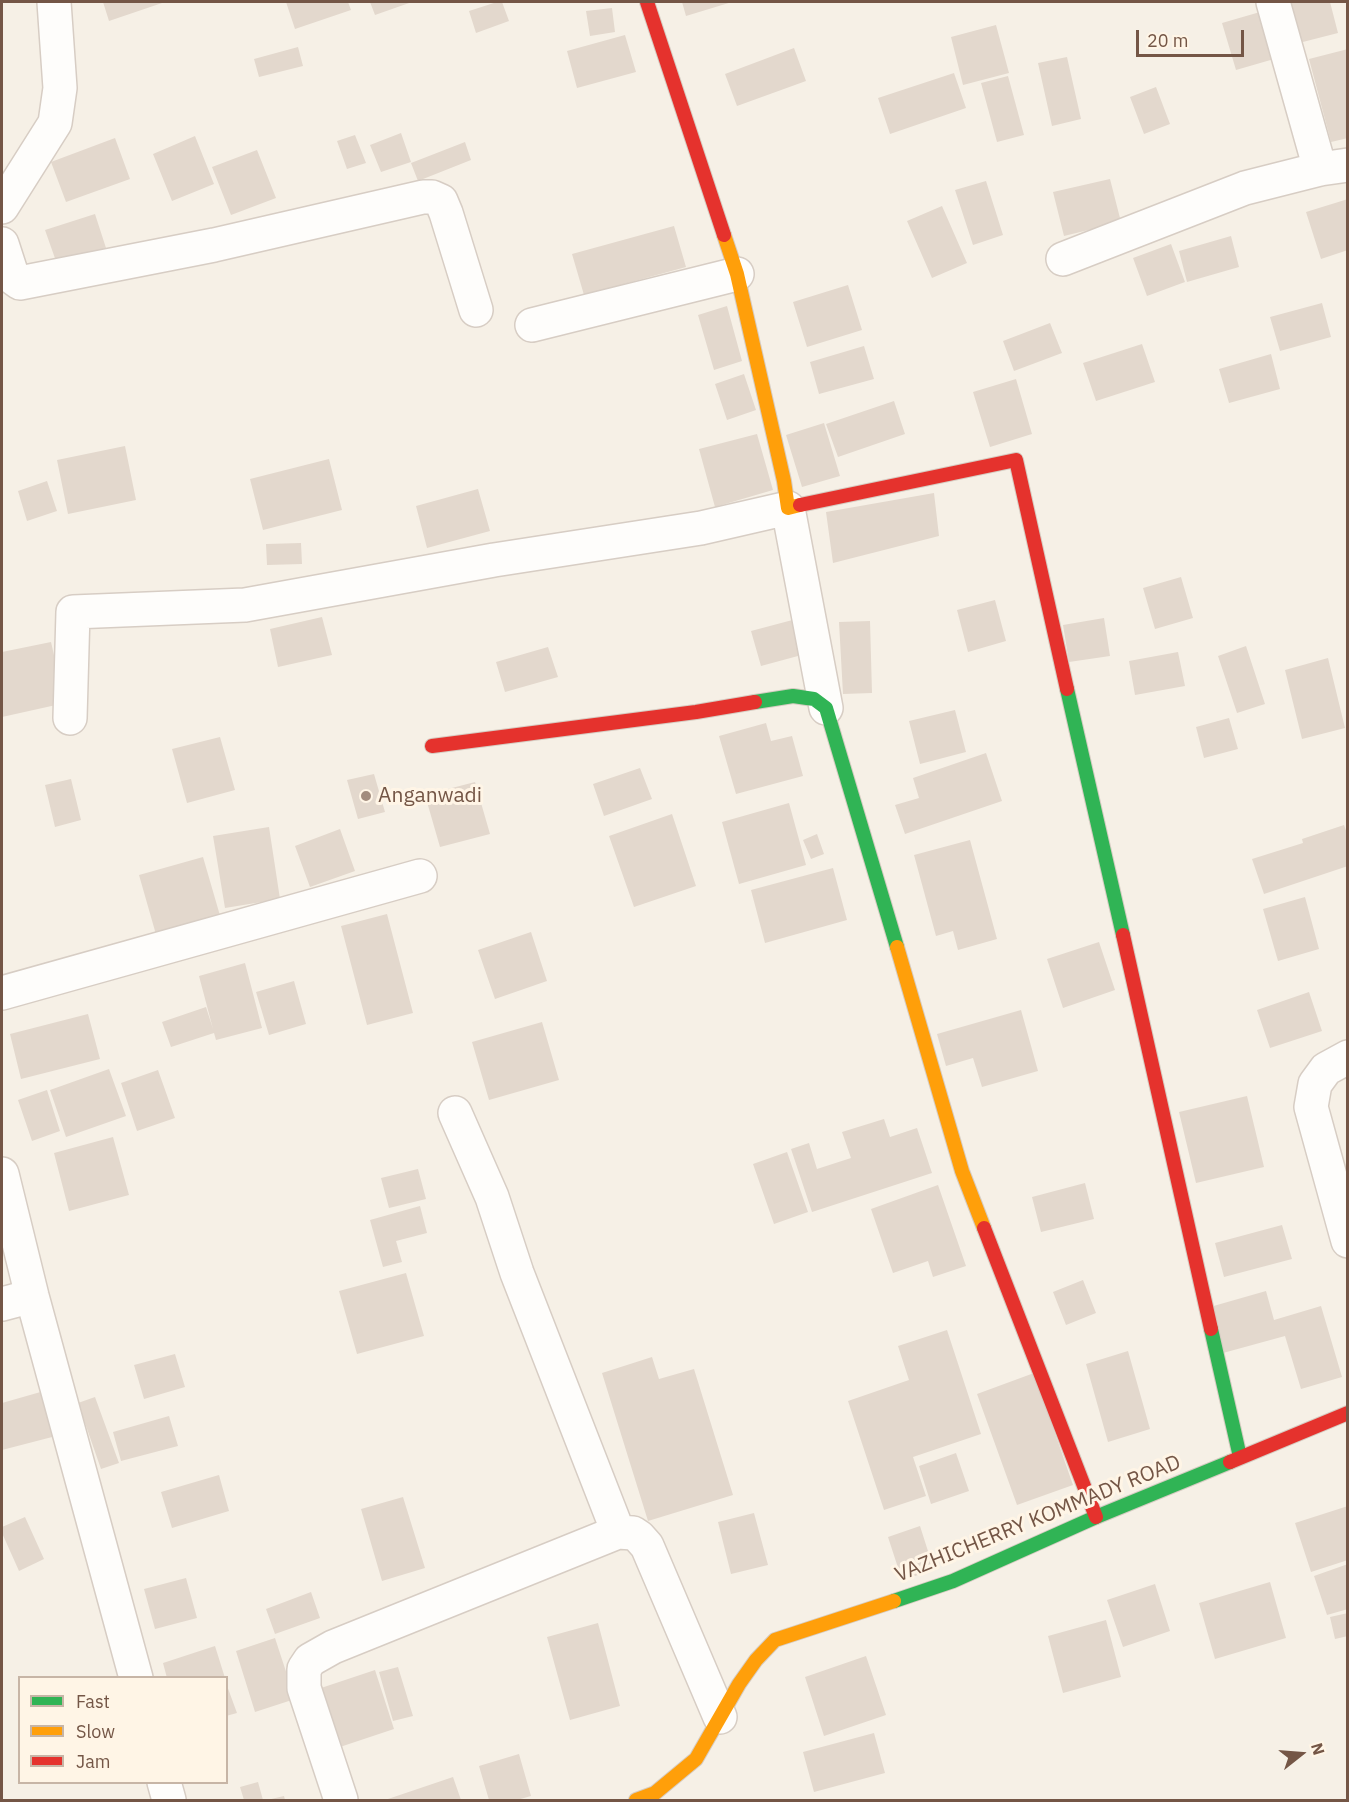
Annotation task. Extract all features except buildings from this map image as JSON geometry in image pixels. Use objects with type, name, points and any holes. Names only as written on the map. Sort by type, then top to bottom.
[{"type":"street","points":[[2,207],[55,123],[60,88],[54,2]]},
{"type":"street","points":[[647,2],[737,274],[784,481],[826,708],[962,1171],[1096,1517]]},
{"type":"street","points":[[1063,259],[1245,188],[1334,167],[1273,2]]},
{"type":"street","points":[[2,244],[13,278],[20,283],[214,245],[423,197],[432,197],[441,201],[446,213],[476,310]]},
{"type":"street","points":[[532,325],[737,274]]},
{"type":"street","points":[[70,718],[74,612],[245,605],[494,560],[701,528],[1017,460],[1240,1458]]},
{"type":"street","points":[[432,746],[696,712],[793,696],[814,699],[826,708]]},
{"type":"street","points":[[2,993],[420,876]]},
{"type":"street","points":[[1347,1057],[1326,1069],[1316,1084],[1311,1107],[1347,1241]]},
{"type":"street","points":[[455,1113],[492,1197],[517,1273],[618,1532]]},
{"type":"street","points":[[2,1174],[17,1300],[136,1676]]},
{"type":"street","name":"VAZHICHERRY KOMMADY ROAD","points":[[636,1800],[655,1793],[696,1759],[756,1660],[775,1640],[952,1581],[1096,1517],[1347,1413]]},
{"type":"street","points":[[341,1800],[304,1688],[304,1669],[310,1660],[333,1647],[618,1532],[633,1533],[647,1546],[720,1717]]},
{"type":"street","points":[[165,1784],[169,1800]]},
{"type":"traffic: fast","points":[[1067,689],[1123,935]]},
{"type":"traffic: fast","points":[[755,702],[793,696],[814,699],[826,708],[897,947]]},
{"type":"traffic: fast","points":[[1211,1329],[1240,1457]]},
{"type":"traffic: fast","points":[[894,1601],[953,1581],[1096,1517],[1230,1462]]},
{"type":"traffic: slow","points":[[724,235],[737,274],[784,481],[788,508],[800,505]]},
{"type":"traffic: slow","points":[[897,947],[962,1171],[984,1228]]},
{"type":"traffic: slow","points":[[636,1800],[655,1793],[696,1759],[739,1684],[756,1660],[775,1640],[894,1601]]},
{"type":"traffic: jam","points":[[647,2],[724,235]]},
{"type":"traffic: jam","points":[[800,505],[1016,460],[1067,689]]},
{"type":"traffic: jam","points":[[432,746],[696,712],[755,702]]},
{"type":"traffic: jam","points":[[1123,935],[1211,1329]]},
{"type":"traffic: jam","points":[[984,1228],[1096,1517]]},
{"type":"traffic: jam","points":[[1230,1462],[1348,1413]]},
{"type":"place","name":"Anganwadi","points":[[366,796]]}]
